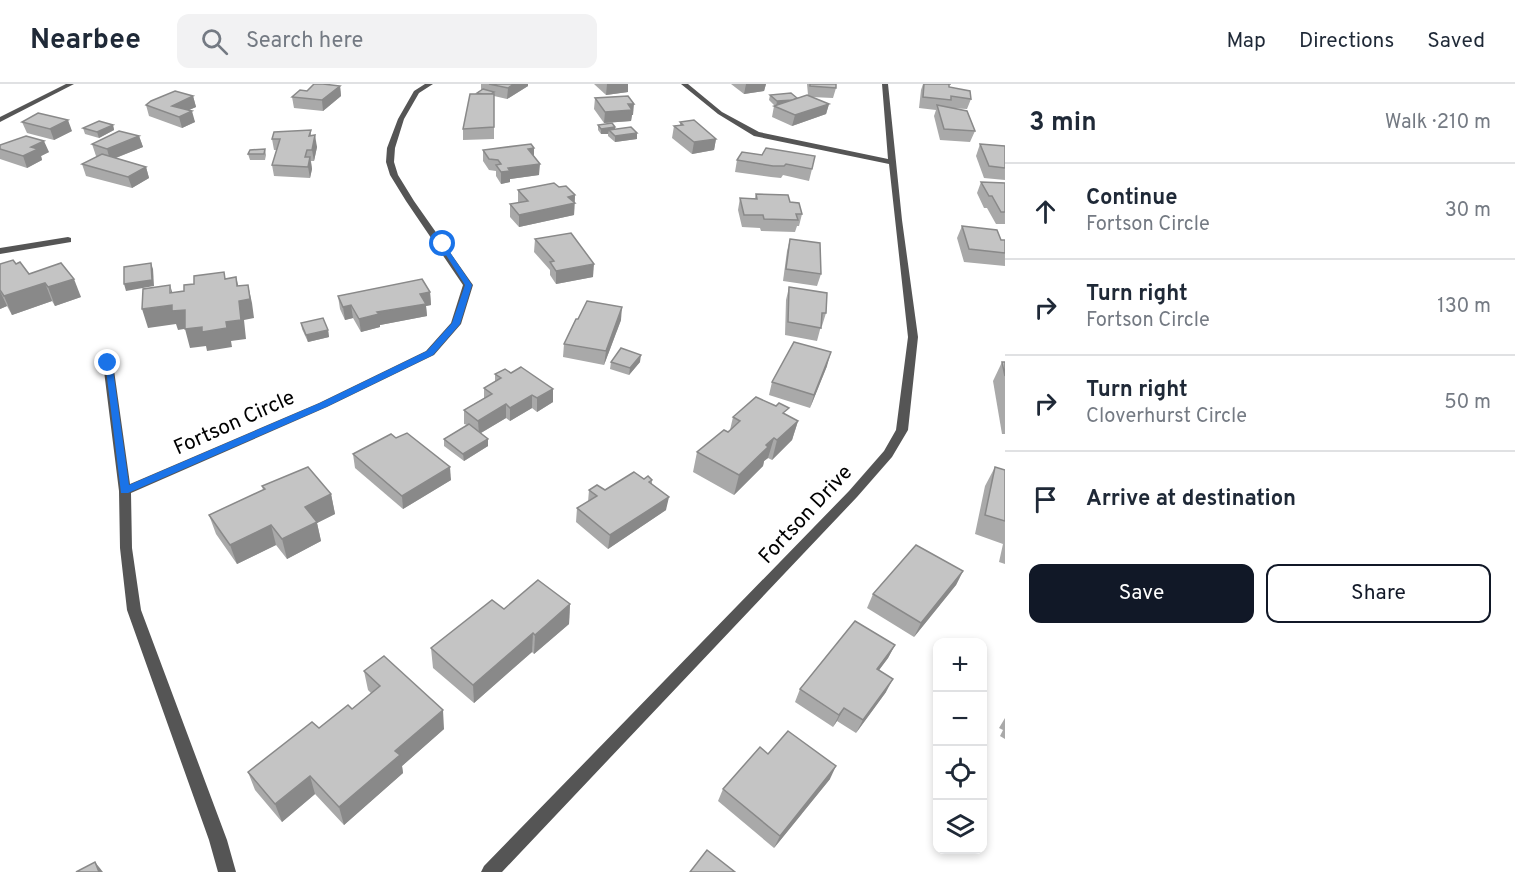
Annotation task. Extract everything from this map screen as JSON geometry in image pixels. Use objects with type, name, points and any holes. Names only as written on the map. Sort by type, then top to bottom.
[{"type":"street","points":[[0,120],[71,84]]},
{"type":"street","name":"Fortson Circle","points":[[125,491],[323,405],[430,353],[456,324],[468,285],[410,201],[394,175],[390,162],[391,148],[401,119],[416,92],[430,84]]},
{"type":"street","points":[[684,84],[720,113],[757,134],[892,162]]},
{"type":"street","name":"Fortson Drive","points":[[490,872],[888,454],[902,430],[913,337],[885,84]]},
{"type":"street","points":[[0,251],[68,240]]},
{"type":"street","points":[[108,363],[125,491],[126,548],[134,610],[218,840],[227,872]]},
{"type":"building","points":[[314,84],[340,86],[322,100],[292,97],[300,90],[307,91]]},
{"type":"building","points":[[489,84],[514,84],[508,88]]},
{"type":"building","points":[[810,84],[836,84],[836,88],[810,86]]},
{"type":"building","points":[[924,84],[949,84],[949,87],[970,91],[971,99],[951,96],[951,100],[923,97]]},
{"type":"building","points":[[483,89],[494,92],[491,94],[477,93]]},
{"type":"building","points":[[175,91],[193,96],[172,106],[192,111],[179,117],[146,105],[151,101]]},
{"type":"building","points":[[791,93],[797,98],[777,101],[770,95]]},
{"type":"building","points":[[470,94],[494,94],[494,127],[463,129]]},
{"type":"building","points":[[807,95],[829,104],[795,115],[774,106]]},
{"type":"building","points":[[628,96],[634,104],[628,104],[632,110],[605,112],[595,98]]},
{"type":"building","points":[[937,105],[967,111],[975,131],[944,129]]},
{"type":"building","points":[[38,113],[68,120],[50,129],[22,122]]},
{"type":"building","points":[[694,120],[716,139],[694,142],[674,126],[683,125],[680,122]]},
{"type":"building","points":[[99,121],[113,125],[97,132],[83,128]]},
{"type":"building","points":[[612,123],[615,127],[601,129],[598,125]]},
{"type":"building","points":[[631,127],[637,133],[615,136],[609,130]]},
{"type":"building","points":[[311,130],[309,136],[315,135],[312,150],[307,150],[305,157],[310,157],[308,167],[272,165],[280,139],[272,139],[274,132]]},
{"type":"building","points":[[119,131],[139,136],[107,149],[92,144]]},
{"type":"building","points":[[26,136],[44,141],[31,147],[38,149],[23,156],[0,149],[0,145]]},
{"type":"building","points":[[531,144],[534,148],[528,149],[540,164],[508,168],[510,171],[501,172],[496,165],[501,164],[498,160],[489,159],[483,150]]},
{"type":"building","points":[[980,144],[1005,146],[1005,168],[989,166]]},
{"type":"building","points":[[766,148],[815,156],[812,169],[786,164],[773,166],[737,160],[742,152],[762,155]]},
{"type":"building","points":[[265,149],[264,154],[248,154],[250,150]]},
{"type":"building","points":[[102,154],[146,167],[128,177],[82,164]]},
{"type":"building","points":[[981,182],[1005,183],[1005,212],[1001,212]]},
{"type":"building","points":[[554,183],[559,187],[566,186],[575,195],[568,197],[575,203],[519,215],[510,204],[528,201],[518,190]]},
{"type":"building","points":[[756,194],[788,195],[790,202],[799,203],[802,214],[796,214],[798,220],[764,219],[763,215],[744,215],[740,198],[757,199]]},
{"type":"building","points":[[962,226],[997,230],[1001,240],[1005,240],[1005,253],[969,249]]},
{"type":"building","points":[[571,233],[594,264],[556,271],[550,262],[554,261],[535,239]]},
{"type":"building","points":[[790,239],[820,243],[821,274],[786,269]]},
{"type":"building","points":[[13,260],[16,264],[20,262],[29,274],[61,263],[74,279],[48,287],[45,283],[4,296],[0,290],[0,264]]},
{"type":"building","points":[[151,263],[152,280],[124,284],[124,267]]},
{"type":"building","points":[[224,272],[225,279],[236,277],[237,286],[248,285],[250,299],[239,301],[241,320],[226,322],[227,328],[202,332],[202,327],[185,329],[185,310],[172,311],[172,305],[142,309],[143,289],[170,285],[170,293],[184,291],[184,285],[194,284],[194,276]]},
{"type":"building","points":[[422,279],[430,292],[420,294],[426,304],[377,312],[379,314],[359,319],[351,305],[343,307],[338,296]]},
{"type":"building","points":[[789,287],[827,293],[826,313],[822,313],[821,328],[788,322]]},
{"type":"building","points":[[587,301],[622,307],[606,351],[564,344]]},
{"type":"building","points":[[323,318],[328,330],[306,335],[301,323]]},
{"type":"building","points":[[794,342],[831,352],[814,395],[772,382]]},
{"type":"building","points":[[621,348],[641,355],[630,368],[611,362]]},
{"type":"building","points":[[521,367],[553,389],[537,398],[532,395],[510,408],[506,404],[478,421],[464,410],[492,394],[484,388],[501,378],[495,374],[505,369],[511,373]]},
{"type":"building","points":[[756,397],[776,406],[779,403],[789,408],[783,413],[798,421],[777,440],[774,438],[766,445],[768,447],[739,475],[697,452],[724,430],[728,432],[740,421],[733,417]]},
{"type":"building","points":[[469,424],[488,439],[463,454],[444,439]]},
{"type":"building","points":[[407,433],[450,467],[402,496],[353,454],[391,434],[396,438]]},
{"type":"building","points":[[308,467],[331,494],[305,507],[317,522],[282,539],[271,525],[230,545],[209,515],[265,489],[262,486]]},
{"type":"building","points":[[995,467],[1005,470],[1005,521],[985,515]]},
{"type":"building","points":[[634,472],[644,479],[648,476],[652,480],[649,482],[669,497],[610,535],[577,508],[597,496],[589,490],[597,485],[605,490]]},
{"type":"building","points":[[916,545],[963,571],[921,623],[873,594]]},
{"type":"building","points":[[538,580],[570,604],[473,685],[431,648],[492,600],[504,609]]},
{"type":"building","points":[[855,621],[895,645],[877,669],[893,679],[863,720],[844,708],[839,715],[800,689]]},
{"type":"building","points":[[384,656],[443,710],[395,751],[400,755],[339,807],[310,776],[275,804],[248,772],[312,722],[319,728],[348,705],[352,709],[380,686],[364,671]]},
{"type":"building","points":[[788,731],[836,766],[780,836],[723,789],[760,747],[768,754]]},
{"type":"building","points":[[707,850],[735,872],[690,872]]},
{"type":"building","points":[[95,862],[99,872],[76,872]]},
{"type":"route","points":[[108,363],[125,491],[323,405],[430,353],[456,324],[468,285],[443,244]]}]
